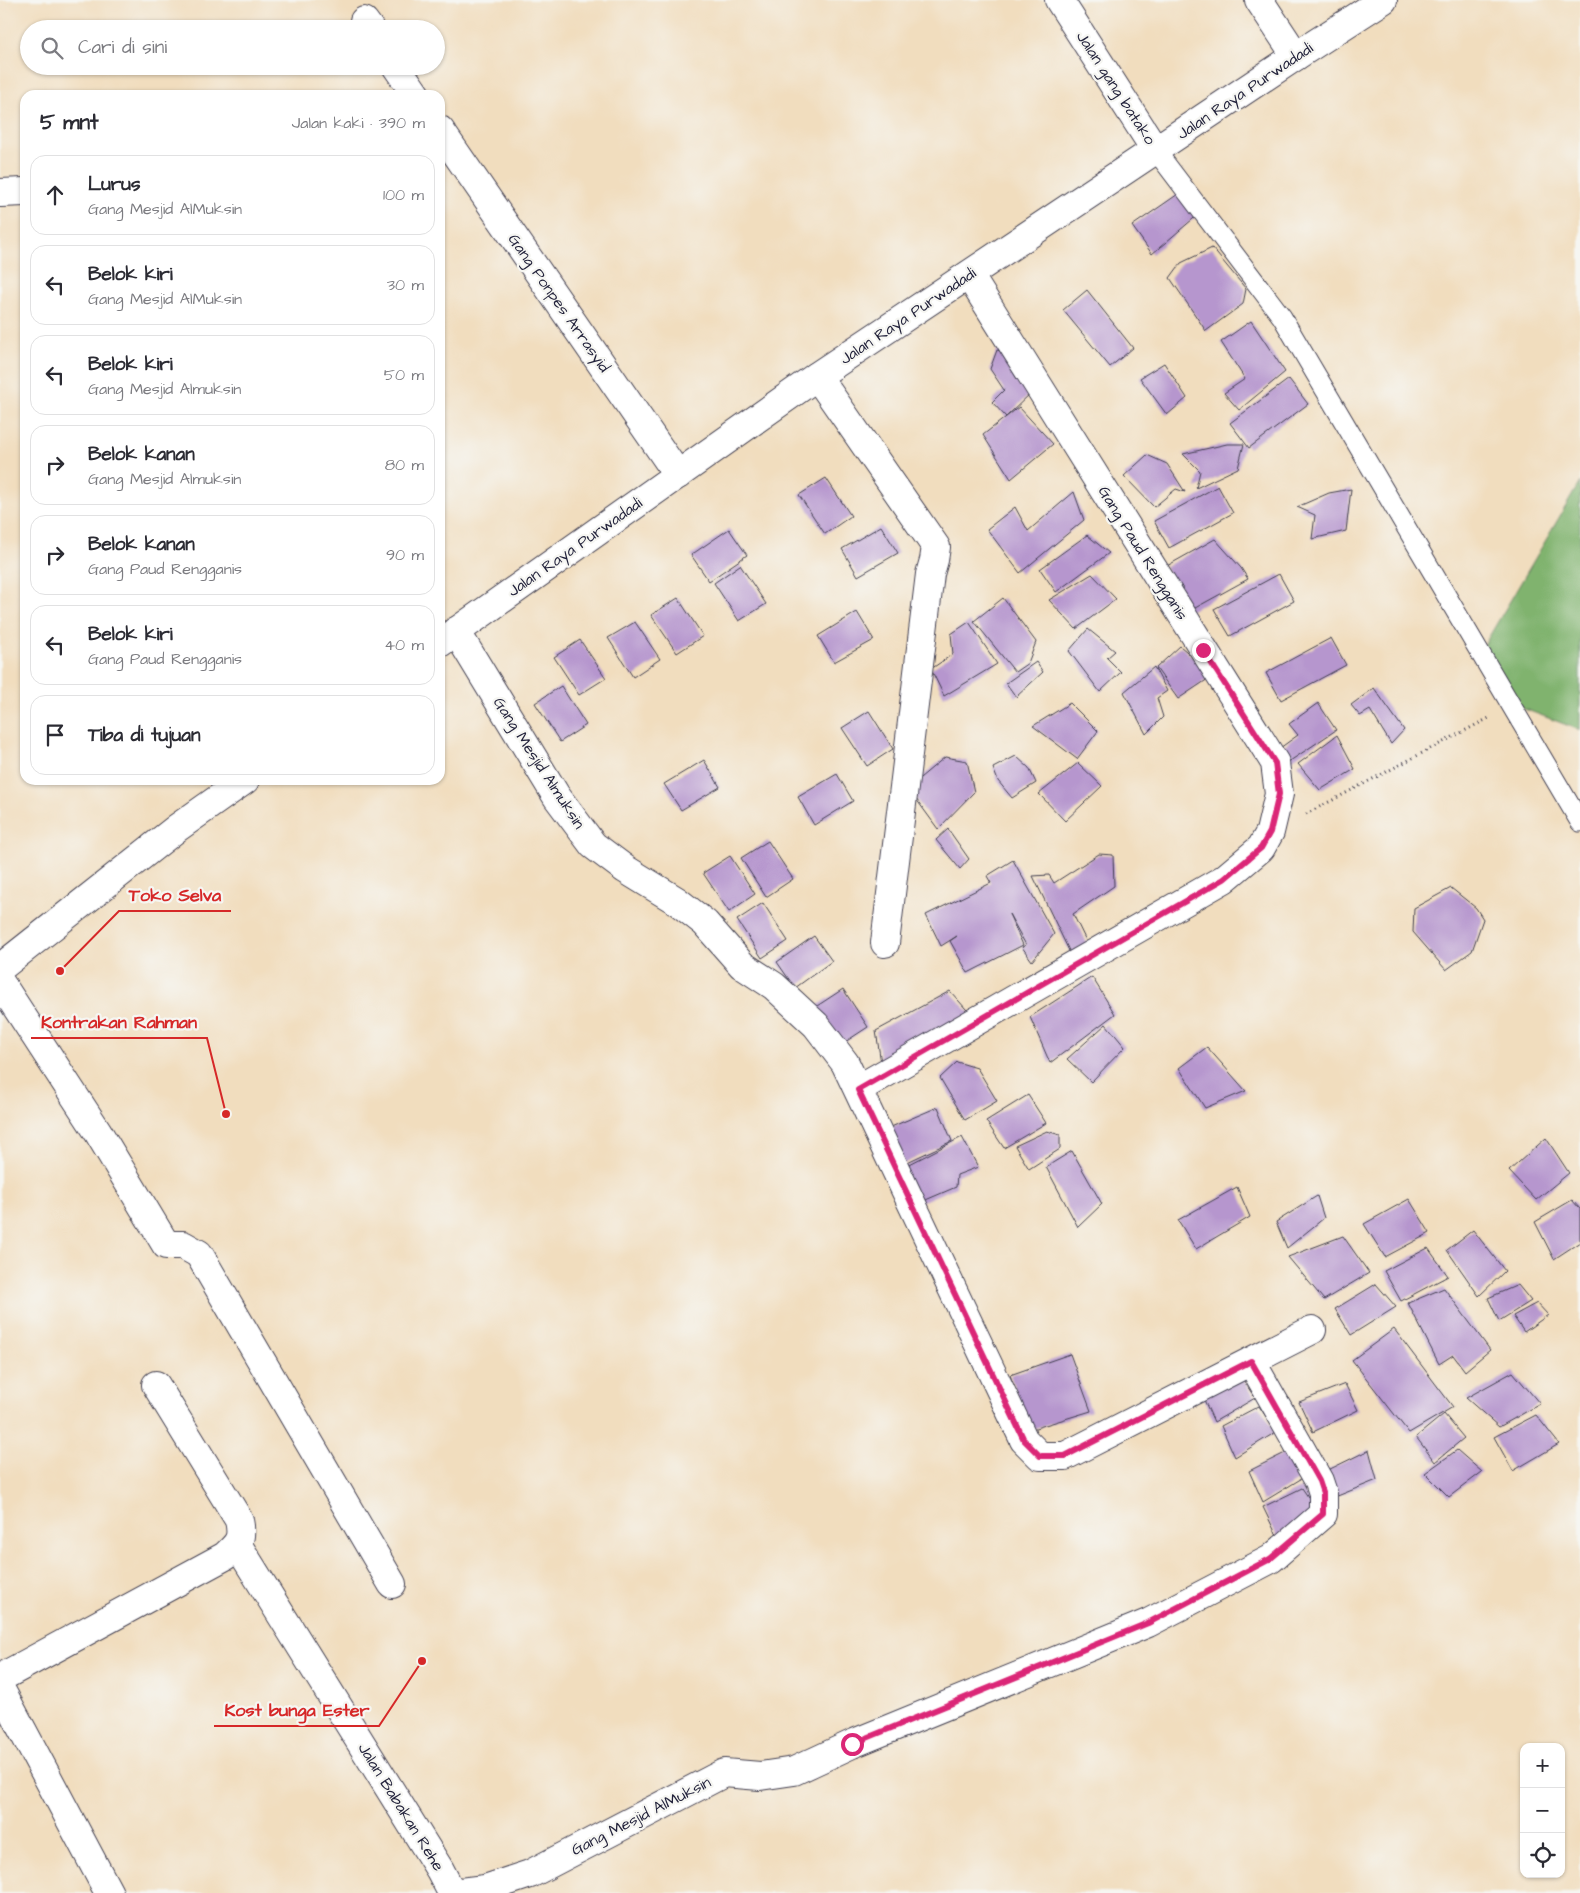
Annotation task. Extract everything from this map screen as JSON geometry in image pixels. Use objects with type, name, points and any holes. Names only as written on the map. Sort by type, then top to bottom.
[{"type":"street","name":"Jalan gang batako","points":[[1059,0],[1156,151]]},
{"type":"street","points":[[1259,0],[1296,56]]},
{"type":"street","name":"Jalan Raya Purwadadi","points":[[448,637],[817,376],[1383,0]]},
{"type":"street","points":[[402,75],[413,90]]},
{"type":"street","name":"Gang Ponpes Arrasyid","points":[[445,137],[678,475]]},
{"type":"street","points":[[0,193],[20,192]]},
{"type":"street","name":"Gang Paud Rengganis","points":[[858,1090],[1224,879],[1261,848],[1270,832],[1279,794],[1275,763],[969,275]]},
{"type":"street","points":[[817,376],[936,547],[930,574],[885,943]]},
{"type":"street","name":"Gang Mesjid Almuksin","points":[[448,637],[557,797],[593,845],[626,869],[677,901],[705,923],[742,966],[774,986],[816,1024],[845,1063],[1024,1440],[1040,1456],[1065,1456],[1312,1330]]},
{"type":"street","points":[[0,968],[177,828],[238,785]]},
{"type":"street","points":[[0,982],[98,1132],[166,1245],[183,1245],[198,1254],[392,1584]]},
{"type":"street","name":"Gang Mesjid AlMuksin","points":[[452,1893],[485,1890],[530,1874],[724,1773],[760,1776],[794,1771],[852,1744],[1148,1623],[1270,1559],[1323,1514],[1323,1493],[1319,1481],[1251,1361]]},
{"type":"street","points":[[0,1678],[225,1556],[238,1544],[242,1532],[239,1520],[156,1385]]},
{"type":"street","name":"Jalan Babakan Rehe","points":[[238,1544],[440,1870],[452,1893]]},
{"type":"street","points":[[0,1688],[109,1893]]},
{"type":"lane","points":[[1156,151],[1282,317],[1580,822]]},
{"type":"path","points":[[1270,832],[1512,707]]},
{"type":"green space","points":[[1580,482],[1580,730],[1511,704],[1480,652]]},
{"type":"building","points":[[1181,192],[1200,213],[1152,254],[1132,226]]},
{"type":"building","points":[[1212,248],[1246,289],[1243,304],[1206,331],[1170,278],[1181,263]]},
{"type":"building","points":[[1087,290],[1133,348],[1110,367],[1063,310]]},
{"type":"building","points":[[1251,321],[1285,372],[1239,410],[1224,393],[1245,379],[1221,342]]},
{"type":"building","points":[[997,350],[1006,353],[1033,391],[1006,417],[992,402],[1004,390],[990,369]]},
{"type":"building","points":[[1164,363],[1187,398],[1167,415],[1140,378]]},
{"type":"building","points":[[1289,379],[1308,404],[1249,448],[1230,423]]},
{"type":"building","points":[[1019,407],[1053,444],[1011,479],[983,435]]},
{"type":"building","points":[[1227,444],[1244,444],[1238,468],[1196,488],[1200,471],[1183,454]]},
{"type":"building","points":[[1147,455],[1167,464],[1185,492],[1176,489],[1154,507],[1124,476]]},
{"type":"building","points":[[826,478],[851,516],[825,534],[799,495]]},
{"type":"building","points":[[1218,486],[1233,513],[1169,548],[1154,521]]},
{"type":"building","points":[[1351,489],[1346,531],[1312,539],[1315,515],[1297,507],[1329,493]]},
{"type":"building","points":[[1074,492],[1084,520],[1020,573],[987,529],[1015,507],[1028,531]]},
{"type":"building","points":[[881,526],[898,553],[858,576],[842,549]]},
{"type":"building","points":[[729,529],[747,555],[709,581],[691,555]]},
{"type":"building","points":[[1087,535],[1109,553],[1056,592],[1040,569]]},
{"type":"building","points":[[1215,539],[1241,568],[1248,579],[1186,613],[1165,567]]},
{"type":"building","points":[[740,565],[766,604],[739,621],[714,583]]},
{"type":"building","points":[[1092,574],[1116,599],[1076,629],[1049,600]]},
{"type":"building","points":[[1279,574],[1294,601],[1230,636],[1214,609]]},
{"type":"building","points":[[678,598],[703,636],[677,653],[651,615]]},
{"type":"building","points":[[1003,598],[1036,642],[1028,663],[1015,672],[974,621]]},
{"type":"building","points":[[857,612],[874,640],[834,662],[818,636]]},
{"type":"building","points":[[635,622],[660,659],[633,677],[608,638]]},
{"type":"building","points":[[969,622],[997,664],[944,696],[931,669],[953,654],[951,634]]},
{"type":"building","points":[[1088,629],[1115,651],[1107,658],[1121,672],[1100,692],[1069,651]]},
{"type":"building","points":[[1331,638],[1346,665],[1281,700],[1266,673]]},
{"type":"building","points":[[580,640],[606,678],[579,695],[554,657]]},
{"type":"building","points":[[1180,646],[1214,675],[1178,699],[1156,668]]},
{"type":"building","points":[[1036,662],[1043,672],[1016,697],[1006,683]]},
{"type":"building","points":[[1154,667],[1167,691],[1157,698],[1163,717],[1146,734],[1124,692]]},
{"type":"building","points":[[561,686],[586,725],[560,742],[535,703]]},
{"type":"building","points":[[1374,688],[1404,730],[1391,744],[1370,710],[1360,716],[1351,705]]},
{"type":"building","points":[[1070,703],[1098,731],[1077,759],[1033,726]]},
{"type":"building","points":[[1318,703],[1336,730],[1290,761],[1280,748],[1298,735],[1289,724]]},
{"type":"building","points":[[869,711],[893,749],[867,766],[842,728]]},
{"type":"building","points":[[1337,735],[1355,769],[1320,790],[1298,764]]},
{"type":"building","points":[[1016,756],[1029,768],[1036,783],[1012,798],[998,781],[993,768]]},
{"type":"building","points":[[945,757],[967,761],[974,792],[938,829],[908,788]]},
{"type":"building","points":[[704,760],[720,787],[681,810],[664,784]]},
{"type":"building","points":[[1078,763],[1102,786],[1065,821],[1039,794]]},
{"type":"building","points":[[837,774],[853,801],[814,825],[798,797]]},
{"type":"building","points":[[948,829],[969,859],[960,869],[936,840]]},
{"type":"building","points":[[768,841],[793,879],[766,897],[741,858]]},
{"type":"building","points":[[1099,854],[1113,855],[1114,886],[1073,914],[1089,947],[1072,957],[1033,876],[1049,875],[1054,883]]},
{"type":"building","points":[[730,856],[755,894],[729,912],[703,873]]},
{"type":"building","points":[[1013,860],[1054,934],[1032,961],[1022,947],[1026,945],[1009,914],[1023,945],[968,973],[950,941],[957,936],[941,946],[926,915],[991,883],[987,876]]},
{"type":"building","points":[[1451,888],[1476,908],[1483,919],[1472,951],[1446,970],[1413,932],[1414,908]]},
{"type":"building","points":[[763,903],[788,941],[762,958],[737,920]]},
{"type":"building","points":[[814,936],[832,961],[795,988],[777,962]]},
{"type":"building","points":[[1092,977],[1115,1014],[1050,1063],[1030,1017]]},
{"type":"building","points":[[843,989],[868,1027],[842,1044],[817,1006]]},
{"type":"building","points":[[950,991],[974,1018],[882,1069],[876,1031]]},
{"type":"building","points":[[1106,1024],[1125,1047],[1091,1082],[1067,1059]]},
{"type":"building","points":[[1207,1047],[1246,1091],[1205,1108],[1179,1068]]},
{"type":"building","points":[[957,1062],[977,1068],[997,1101],[965,1120],[940,1078]]},
{"type":"building","points":[[1028,1095],[1046,1123],[1004,1148],[986,1121]]},
{"type":"building","points":[[938,1107],[952,1141],[899,1166],[884,1130]]},
{"type":"building","points":[[1047,1131],[1060,1135],[1060,1149],[1029,1169],[1015,1146]]},
{"type":"building","points":[[962,1137],[978,1167],[957,1175],[956,1187],[914,1205],[900,1169]]},
{"type":"building","points":[[1546,1138],[1569,1173],[1536,1200],[1509,1171]]},
{"type":"building","points":[[1072,1151],[1102,1204],[1078,1227],[1046,1167]]},
{"type":"building","points":[[1237,1187],[1250,1217],[1196,1249],[1178,1220]]},
{"type":"building","points":[[1317,1196],[1324,1218],[1287,1248],[1276,1222]]},
{"type":"building","points":[[1409,1199],[1430,1233],[1385,1257],[1364,1224]]},
{"type":"building","points":[[1572,1200],[1580,1209],[1580,1242],[1554,1259],[1535,1222]]},
{"type":"building","points":[[1473,1230],[1505,1271],[1479,1296],[1447,1250]]},
{"type":"building","points":[[1343,1236],[1369,1273],[1324,1300],[1288,1257]]},
{"type":"building","points":[[1428,1248],[1448,1276],[1401,1301],[1384,1271]]},
{"type":"building","points":[[1376,1284],[1396,1307],[1351,1335],[1335,1309]]},
{"type":"building","points":[[1518,1285],[1531,1301],[1499,1321],[1488,1298]]},
{"type":"building","points":[[1444,1288],[1490,1350],[1465,1371],[1453,1355],[1439,1364],[1408,1303]]},
{"type":"building","points":[[1537,1303],[1548,1315],[1524,1332],[1513,1316]]},
{"type":"building","points":[[1394,1329],[1453,1407],[1409,1433],[1352,1360]]},
{"type":"building","points":[[1070,1354],[1091,1411],[1029,1430],[1010,1375]]},
{"type":"building","points":[[1238,1372],[1255,1398],[1214,1422],[1200,1391]]},
{"type":"building","points":[[1513,1372],[1540,1404],[1499,1427],[1466,1398]]},
{"type":"building","points":[[1345,1384],[1358,1410],[1313,1432],[1299,1402]]},
{"type":"building","points":[[1259,1406],[1276,1432],[1235,1457],[1221,1426]]},
{"type":"building","points":[[1444,1414],[1464,1438],[1435,1462],[1416,1437]]},
{"type":"building","points":[[1536,1415],[1559,1444],[1513,1471],[1494,1437]]},
{"type":"building","points":[[1369,1450],[1377,1480],[1335,1497],[1324,1472]]},
{"type":"building","points":[[1457,1450],[1482,1472],[1449,1497],[1425,1473]]},
{"type":"building","points":[[1287,1452],[1304,1477],[1263,1502],[1249,1471]]},
{"type":"building","points":[[1302,1488],[1319,1513],[1278,1538],[1263,1507]]},
{"type":"place","name":"Toko Selva","points":[[60,971]]},
{"type":"place","name":"Kontrakan Rahman","points":[[226,1114]]},
{"type":"place","name":"Kost bunga Ester","points":[[422,1661]]},
{"type":"route","points":[[852,1744],[1148,1623],[1270,1559],[1323,1514],[1323,1493],[1319,1481],[1251,1361],[1065,1456],[1040,1456],[1024,1440],[858,1090],[1224,879],[1261,848],[1270,832],[1279,794],[1275,763],[1203,650]]}]
